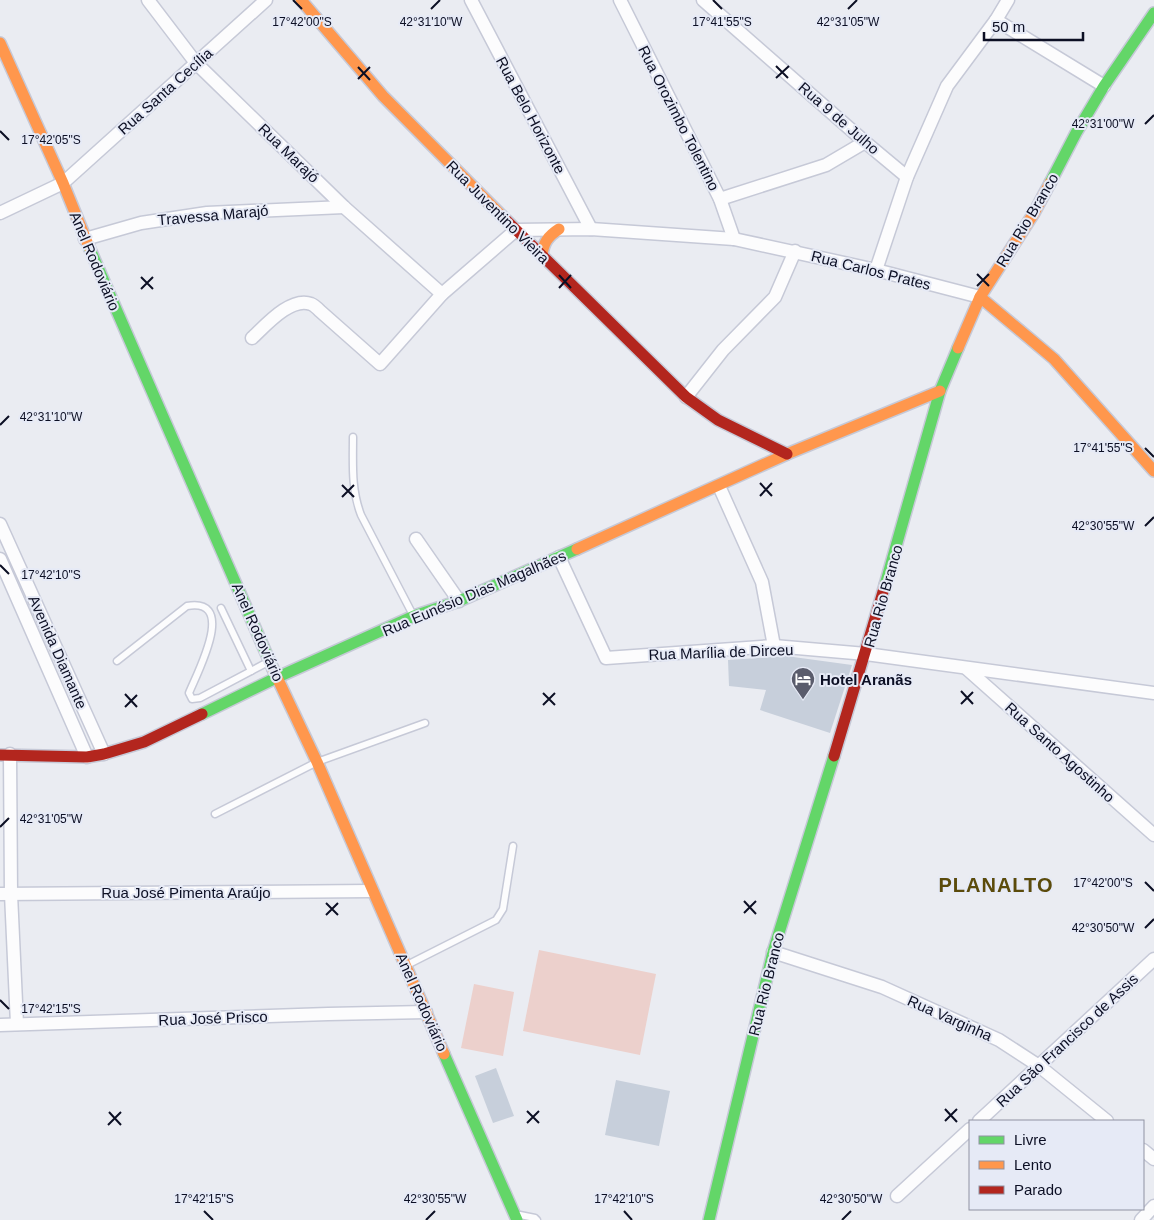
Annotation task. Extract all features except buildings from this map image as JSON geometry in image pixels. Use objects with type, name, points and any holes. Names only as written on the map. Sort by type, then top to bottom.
[{"type":"main road","name":"Rua Juventino Vieira","points":[[301,0],[383,96],[686,398],[718,420],[786,454]]},
{"type":"main road","name":"Rua Rio Branco","points":[[709,1220],[773,952],[866,654],[940,391],[980,297],[1034,214],[1076,134],[1104,86],[1154,13]]},
{"type":"main road","name":"Anel Rodoviário","points":[[0,43],[63,182],[85,239],[270,662],[317,762],[515,1218]]},
{"type":"main road","points":[[542,256],[542,245],[548,235],[559,229]]},
{"type":"main road","name":"Rua Carlos Prates","points":[[980,297],[1054,359],[1154,471]]},
{"type":"main road","name":"Rua Eunésio Dias Magalhães","points":[[5,754],[86,756],[104,754],[144,742],[278,677],[414,616],[459,601],[719,486],[786,454],[940,391]]},
{"type":"street","name":"Rua Marajó","points":[[148,0],[196,63],[344,207],[442,294]]},
{"type":"street","name":"Rua Santa Cecília","points":[[0,213],[63,182],[266,0]]},
{"type":"street","name":"Rua Belo Horizonte","points":[[471,0],[590,229]]},
{"type":"street","name":"Rua Orozimbo Tolentino","points":[[620,0],[720,199],[734,239]]},
{"type":"street","name":"Rua 9 de Julho","points":[[703,0],[865,142],[907,176]]},
{"type":"street","points":[[876,270],[907,176],[947,86],[996,20],[1008,0]]},
{"type":"street","points":[[996,20],[1104,86]]},
{"type":"street","points":[[720,199],[826,165],[865,142]]},
{"type":"street","name":"Travessa Marajó","points":[[85,239],[141,223],[207,213],[344,207]]},
{"type":"street","name":"Rua Carlos Prates","points":[[516,230],[590,229],[734,239],[876,270],[980,297]]},
{"type":"street","points":[[252,338],[288,307],[298,303],[310,304],[380,364],[442,294],[516,230]]},
{"type":"street","points":[[686,398],[723,350],[775,297],[795,251]]},
{"type":"street","points":[[719,486],[762,582],[774,646]]},
{"type":"street","name":"Avenida Diamante","points":[[0,524],[104,754]]},
{"type":"street","points":[[416,539],[459,601]]},
{"type":"street","name":"Rua Marília de Dirceu","points":[[559,557],[606,658],[774,646],[866,654],[1154,694]]},
{"type":"street","name":"Avenida Diamante","points":[[0,558],[86,756]]},
{"type":"street","name":"Rua Santo Agostinho","points":[[967,669],[1154,835]]},
{"type":"street","points":[[5,754],[6,894],[17,1024]]},
{"type":"street","name":"Rua José Pimenta Araújo","points":[[6,894],[372,891]]},
{"type":"street","name":"Rua Varginha","points":[[773,952],[882,987],[1000,1040],[1039,1066],[1106,1120]]},
{"type":"street","name":"Rua São Francisco de Assis","points":[[980,1120],[1154,959]]},
{"type":"street","name":"Rua José Prisco","points":[[0,1025],[426,1012]]},
{"type":"street","points":[[897,1196],[969,1130]]},
{"type":"street","points":[[1144,1151],[1154,1159]]},
{"type":"street","points":[[1140,1220],[1154,1206]]},
{"type":"lane","points":[[354,437],[353,484],[355,500],[414,616]]},
{"type":"lane","points":[[117,661],[186,606],[196,604],[206,608],[211,617],[213,627],[212,637],[189,693],[190,696],[195,699],[200,698],[270,662]]},
{"type":"lane","points":[[221,608],[251,671]]},
{"type":"lane","points":[[215,814],[317,762],[426,723]]},
{"type":"lane","points":[[406,965],[496,920],[503,909],[513,846]]},
{"type":"lane","points":[[515,1218],[535,1218],[537,1220]]},
{"type":"shaded area","points":[[539,950],[656,974],[640,1055],[523,1031]]},
{"type":"shaded area","points":[[474,984],[514,992],[503,1056],[461,1048]]},
{"type":"traffic: fast","points":[[1050,183],[1076,133],[1104,86],[1154,13]]},
{"type":"traffic: fast","points":[[89,247],[273,669]]},
{"type":"traffic: fast","points":[[885,585],[940,391],[958,348]]},
{"type":"traffic: fast","points":[[202,714],[278,677],[414,616],[459,601],[577,549]]},
{"type":"traffic: fast","points":[[709,1220],[773,952],[834,756]]},
{"type":"traffic: fast","points":[[444,1054],[517,1220]]},
{"type":"traffic: slow","points":[[301,0],[383,96],[502,216]]},
{"type":"traffic: slow","points":[[0,43],[63,183],[89,247]]},
{"type":"traffic: slow","points":[[958,348],[980,297],[1034,213],[1050,183]]},
{"type":"traffic: slow","points":[[542,256],[547,240],[559,229]]},
{"type":"traffic: slow","points":[[980,297],[1054,359],[1154,471]]},
{"type":"traffic: slow","points":[[577,549],[787,454],[940,391]]},
{"type":"traffic: slow","points":[[273,669],[317,762],[444,1054]]},
{"type":"traffic: jam","points":[[502,216],[686,397],[718,420],[787,454]]},
{"type":"traffic: jam","points":[[834,756],[885,585]]},
{"type":"traffic: jam","points":[[0,755],[87,757],[104,754],[144,742],[202,714]]},
{"type":"place","name":"Hotel Aranãs","points":[[803,700]]},
{"type":"district","name":"PLANALTO","points":[[996,885]]}]
